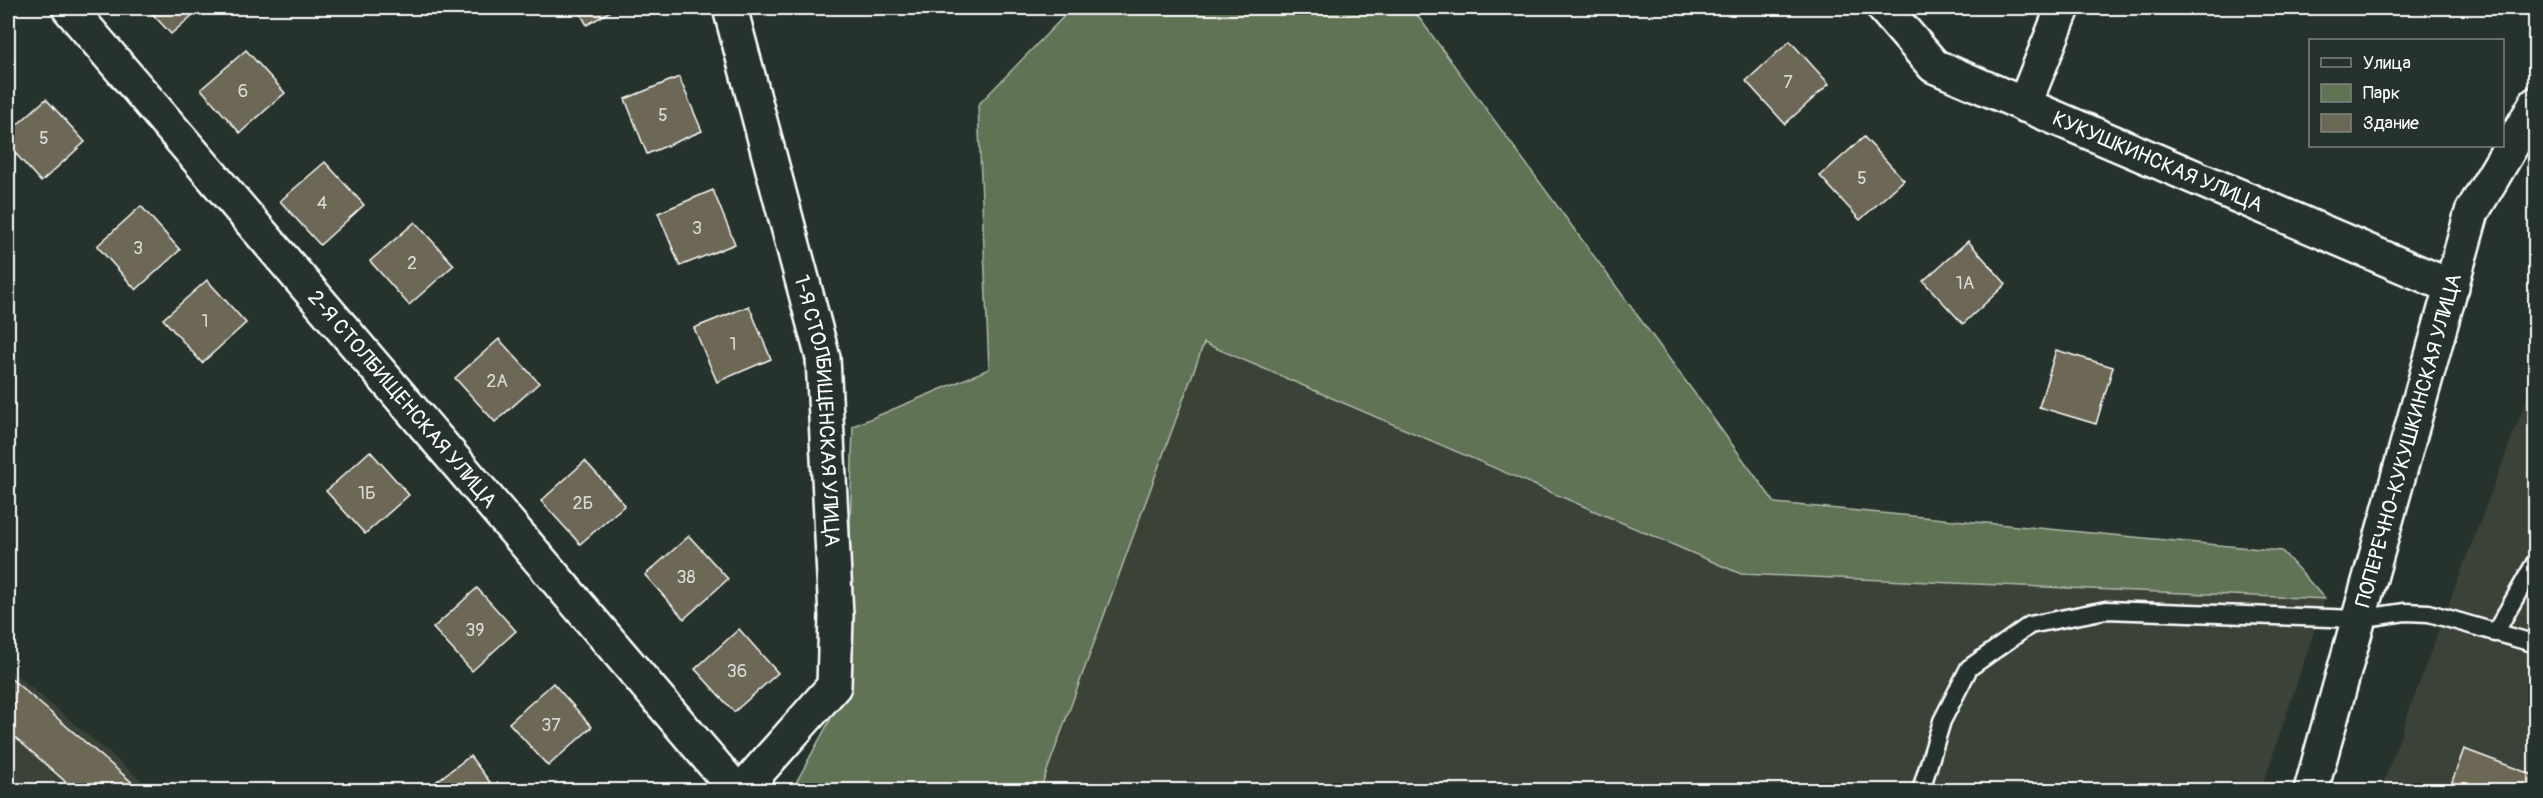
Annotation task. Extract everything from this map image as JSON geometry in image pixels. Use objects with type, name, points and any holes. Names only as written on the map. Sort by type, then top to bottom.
[{"type":"street","name":"2-Я СТОЛБИЩЕНСКАЯ УЛИЦА","points":[[69,8],[736,790]]},
{"type":"street","name":"1-Я СТОЛБИЩЕНСКАЯ УЛИЦА","points":[[730,8],[823,358],[836,616],[834,686],[742,790]]},
{"type":"street","name":"КУКУШКИНСКАЯ УЛИЦА","points":[[1884,8],[1934,66],[2452,287]]},
{"type":"street","points":[[2024,105],[2063,8]]},
{"type":"street","name":"ПОПЕРЕЧНО-КУКУШКИНСКАЯ УЛИЦА","points":[[2311,790],[2472,212],[2535,104]]},
{"type":"lane","points":[[2495,633],[2535,561]]},
{"type":"lane","points":[[1921,790],[1942,721],[1969,668],[2030,625],[2106,610],[2358,619],[2405,612],[2429,613],[2535,644]]},
{"type":"shaded area","points":[[1204,343],[1741,574],[2325,599],[2261,790],[1040,790]]},
{"type":"shaded area","points":[[2535,377],[2535,790],[2381,790],[2429,656]]},
{"type":"shaded area","points":[[8,668],[153,790],[8,790]]},
{"type":"green space","points":[[1072,8],[1412,8],[1775,503],[2282,551],[2325,599],[1741,574],[1204,343],[1040,790],[792,790],[848,687],[847,623],[853,426],[989,369],[978,105]]},
{"type":"building","points":[[147,8],[201,8],[171,34]]},
{"type":"building","points":[[577,8],[616,8],[587,25]]},
{"type":"building","points":[[1790,41],[1829,84],[1785,124],[1746,81]]},
{"type":"building","points":[[246,50],[285,93],[240,133],[201,89]]},
{"type":"building","points":[[679,77],[702,131],[647,154],[625,99]]},
{"type":"building","points":[[46,99],[85,142],[41,182],[8,145],[8,133]]},
{"type":"building","points":[[1864,137],[1904,180],[1860,220],[1820,176]]},
{"type":"building","points":[[325,162],[364,205],[320,245],[280,201]]},
{"type":"building","points":[[713,190],[735,244],[680,266],[658,213]]},
{"type":"building","points":[[141,206],[180,250],[136,290],[97,246]]},
{"type":"building","points":[[415,222],[454,265],[409,305],[370,261]]},
{"type":"building","points":[[1968,241],[2006,284],[1963,324],[1923,281]]},
{"type":"building","points":[[207,280],[246,323],[202,363],[163,319]]},
{"type":"building","points":[[749,306],[771,359],[717,382],[694,328]]},
{"type":"building","points":[[499,339],[539,383],[495,422],[455,378]]},
{"type":"building","points":[[2056,350],[2113,367],[2096,424],[2039,407]]},
{"type":"building","points":[[370,451],[409,495],[365,534],[326,491]]},
{"type":"building","points":[[585,461],[625,505],[580,544],[541,501]]},
{"type":"building","points":[[689,536],[728,579],[684,619],[645,575]]},
{"type":"building","points":[[477,588],[516,631],[472,671],[433,628]]},
{"type":"building","points":[[739,629],[778,673],[734,712],[695,669]]},
{"type":"building","points":[[8,676],[141,790],[75,790],[8,731]]},
{"type":"building","points":[[553,683],[592,727],[548,766],[509,723]]},
{"type":"building","points":[[2464,749],[2536,776],[2536,790],[2449,790]]},
{"type":"building","points":[[470,756],[496,790],[425,790]]}]
